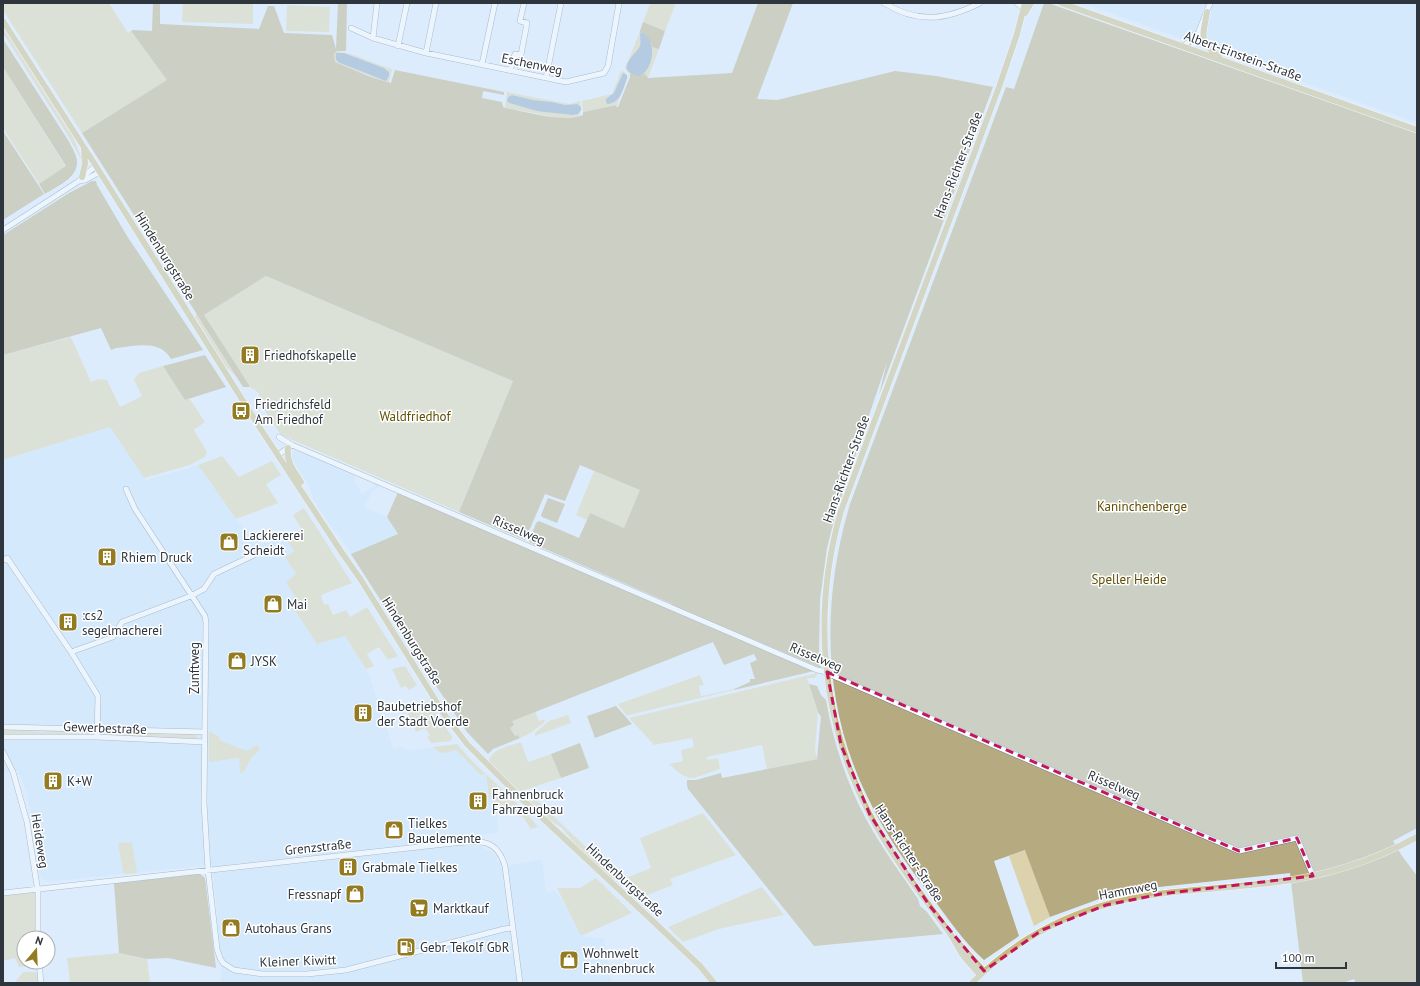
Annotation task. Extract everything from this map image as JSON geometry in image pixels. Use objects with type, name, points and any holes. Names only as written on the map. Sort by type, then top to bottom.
[{"type":"main road","points":[[1019,26],[1027,8],[1031,3]]},
{"type":"main road","points":[[1054,3],[1077,9]]},
{"type":"main road","name":"Albert-Einstein-Straße","points":[[1061,3],[1417,130]]},
{"type":"main road","points":[[1070,3],[1118,23]]},
{"type":"main road","name":"Hans-Richter-Straße","points":[[982,973],[952,935],[890,849],[862,800],[841,745],[829,694],[823,635],[825,595],[831,550],[841,511],[982,134],[1019,26],[1024,6]]},
{"type":"main road","points":[[1208,7],[1202,38],[1207,48],[1223,61]]},
{"type":"main road","name":"Hindenburgstraße","points":[[3,21],[278,455],[361,580],[444,714],[467,744],[521,798],[694,961],[714,983]]},
{"type":"main road","points":[[80,179],[85,164],[83,146]]},
{"type":"main road","name":"Hindenburgstraße","points":[[290,447],[287,456],[288,462],[306,490],[310,502]]},
{"type":"main road","name":"Hammweg","points":[[972,983],[1004,954],[1042,930],[1070,917],[1106,905],[1161,894],[1261,884],[1312,876],[1355,865],[1396,848],[1417,837]]},
{"type":"street","points":[[373,38],[377,3]]},
{"type":"street","points":[[398,46],[407,3]]},
{"type":"street","points":[[426,53],[436,3]]},
{"type":"street","points":[[482,64],[495,3]]},
{"type":"street","points":[[510,71],[515,54],[521,55],[525,36],[527,23],[520,21],[524,3]]},
{"type":"street","points":[[546,78],[560,3]]},
{"type":"street","name":"Eschenweg","points":[[351,28],[373,38],[398,46],[454,60],[482,64],[566,82],[604,73],[608,66],[619,3]]},
{"type":"street","points":[[884,3],[893,9],[905,13],[916,16],[932,17],[947,16],[980,3]]},
{"type":"street","points":[[1017,3],[1024,6]]},
{"type":"street","points":[[1183,46],[1193,39],[1203,12],[1208,7]]},
{"type":"street","points":[[1192,49],[1208,7]]},
{"type":"street","points":[[3,230],[80,179],[98,169]]},
{"type":"street","name":"Risselweg","points":[[279,437],[290,447],[817,670],[827,672],[836,678],[1239,851],[1297,838],[1312,876]]},
{"type":"street","points":[[278,455],[290,447]]},
{"type":"street","name":"Zunftweg","points":[[126,489],[135,509],[205,616],[204,803],[208,870]]},
{"type":"street","points":[[71,652],[113,637],[122,622],[191,596],[204,589],[214,574],[254,555]]},
{"type":"street","points":[[3,560],[8,558],[71,652],[98,696],[97,737]]},
{"type":"street","name":"Gewerbestraße","points":[[3,728],[205,732]]},
{"type":"street","name":"Gewerbestraße","points":[[3,737],[97,737],[205,742]]},
{"type":"street","name":"Heideweg","points":[[3,752],[13,772],[25,813],[38,889],[38,930]]},
{"type":"street","name":"Grenzstraße","points":[[3,893],[454,843],[479,841],[488,842],[499,852],[505,866],[520,983]]},
{"type":"street","name":"Kleiner Kiwitt","points":[[208,870],[217,949],[220,958],[228,967],[247,973],[286,975],[346,970],[504,929],[513,928]]},
{"type":"street","points":[[40,970],[41,983]]},
{"type":"highlighted area","points":[[827,672],[1239,851],[1297,838],[1313,876],[1161,894],[1106,905],[1042,930],[984,971],[929,905],[870,815],[841,745]]},
{"type":"shaded area","points":[[1083,3],[1417,3],[1417,123],[1194,43]]},
{"type":"shaded area","points":[[641,32],[646,35],[650,41],[652,54],[648,68],[639,76],[628,71],[627,65],[640,46]]},
{"type":"shaded area","points":[[336,53],[344,53],[384,68],[389,72],[389,76],[386,81],[340,63],[336,59]]},
{"type":"shaded area","points":[[623,73],[627,75],[627,78],[621,95],[612,103],[607,104],[606,99],[614,93]]},
{"type":"shaded area","points":[[512,95],[565,105],[577,104],[581,107],[581,110],[578,114],[573,115],[537,111],[509,103],[507,101],[508,97]]},
{"type":"shaded area","points":[[110,427],[146,480],[198,465],[236,519],[261,544],[281,533],[294,551],[299,602],[292,606],[345,636],[369,674],[394,749],[402,747],[408,750],[433,747],[438,752],[444,753],[456,749],[476,770],[486,774],[489,797],[496,805],[499,833],[469,836],[470,845],[480,846],[490,851],[496,857],[501,867],[542,859],[546,892],[554,890],[560,896],[581,936],[604,938],[612,983],[221,983],[220,947],[212,865],[47,882],[42,879],[39,874],[33,821],[25,789],[18,771],[3,773],[3,460]]},
{"type":"shaded area","points":[[296,450],[303,451],[352,472],[357,480],[355,482],[362,494],[374,486],[372,481],[383,485],[372,492],[365,506],[366,508],[387,517],[398,534],[351,554],[313,499],[309,486],[290,457]]},
{"type":"green space","points":[[3,3],[109,3],[128,33],[131,31],[167,80],[82,133],[3,10]]},
{"type":"green space","points":[[153,3],[160,3],[160,24],[259,29],[268,6],[274,6],[284,33],[332,35],[336,49],[338,3],[347,3],[346,51],[337,51],[334,54],[335,62],[370,77],[391,83],[395,70],[504,92],[504,95],[483,91],[482,98],[502,102],[503,107],[505,108],[534,114],[566,118],[583,115],[583,112],[617,105],[616,107],[618,107],[630,77],[630,73],[643,75],[644,73],[648,78],[732,73],[758,3],[793,3],[757,99],[777,100],[895,71],[936,76],[993,87],[879,395],[887,362],[835,516],[827,548],[820,599],[819,649],[821,668],[673,606],[672,604],[529,542],[536,523],[539,521],[579,538],[590,513],[624,528],[640,490],[580,465],[565,501],[545,494],[525,540],[459,512],[513,381],[266,276],[204,315],[249,385],[249,387],[243,387],[82,133],[167,80],[131,31],[152,31]]},
{"type":"green space","points":[[183,3],[253,3],[253,24],[182,22]]},
{"type":"green space","points":[[650,3],[676,3],[665,31],[643,22]]},
{"type":"green space","name":"Speller Heide","points":[[1044,3],[1048,3],[1417,133],[1417,828],[1393,841],[1417,876],[1417,983],[1356,983],[1354,979],[1342,983],[1303,983],[1290,873],[1121,891],[1050,917],[1025,850],[994,861],[1019,936],[984,960],[956,930],[897,849],[868,798],[853,763],[842,727],[834,690],[831,653],[831,615],[834,578],[850,504],[1006,87],[1014,89]]},
{"type":"green space","points":[[287,5],[330,7],[329,32],[286,31]]},
{"type":"green space","points":[[643,22],[665,31],[659,49],[652,47],[651,43],[642,32],[639,34]]},
{"type":"green space","points":[[3,27],[73,136],[83,163],[67,134],[3,33]]},
{"type":"green space","points":[[639,34],[654,47],[659,49],[648,78],[629,74],[625,68]]},
{"type":"green space","points":[[3,39],[75,152],[77,161],[74,172],[61,185],[45,194],[39,184],[66,166],[3,67]]},
{"type":"green space","points":[[336,51],[351,54],[392,69],[389,83],[370,77],[335,62],[334,54]],"holes":[[[344,53],[388,70],[370,75],[337,61]]]},
{"type":"green space","points":[[3,67],[66,167],[39,184],[3,128]]},
{"type":"green space","points":[[621,71],[625,72],[628,77],[617,105],[583,112],[582,101],[612,94]]},
{"type":"green space","points":[[507,92],[569,104],[580,101],[581,107],[575,104],[565,105],[512,95],[508,98],[507,101],[509,103],[524,107],[569,114],[577,114],[581,110],[579,116],[562,118],[505,108]]},
{"type":"green space","points":[[3,131],[44,194],[3,220]]},
{"type":"green space","points":[[92,181],[96,181],[127,236],[203,350],[171,359],[166,353],[154,346],[139,345],[111,350],[101,328],[3,355],[3,235],[69,193]]},
{"type":"green space","name":"Waldfriedhof","points":[[266,276],[513,381],[459,512],[281,435],[261,405],[259,394],[249,387],[204,315]]},
{"type":"green space","points":[[197,313],[238,378],[225,366],[195,317]]},
{"type":"green space","points":[[71,337],[91,382],[98,379],[107,380],[120,407],[142,396],[134,380],[139,373],[163,366],[185,400],[190,399],[205,422],[194,430],[207,452],[205,457],[190,465],[144,478],[110,427],[3,460],[3,355]]},
{"type":"green space","points":[[205,355],[226,387],[185,400],[163,366]]},
{"type":"green space","points":[[222,456],[239,477],[272,461],[281,475],[266,484],[278,503],[236,519],[198,465]]},
{"type":"green space","points":[[594,471],[641,490],[624,528],[590,513],[587,520],[576,515]]},
{"type":"green space","points":[[398,492],[814,671],[734,690],[750,682],[750,679],[755,679],[750,663],[757,660],[754,654],[724,665],[713,642],[512,721],[514,725],[510,728],[515,736],[518,735],[520,738],[493,749],[488,754],[467,732],[351,554],[398,534],[387,517]]},
{"type":"green space","points":[[548,498],[565,504],[557,523],[542,517],[541,515]]},
{"type":"green space","points":[[304,508],[352,583],[321,595],[324,605],[328,604],[333,615],[346,610],[350,617],[367,607],[398,656],[388,660],[379,647],[367,654],[374,666],[366,669],[345,636],[317,644],[292,606],[298,602],[286,582],[296,574],[285,557],[294,551],[285,538],[302,530],[293,515]]},
{"type":"green space","points":[[405,666],[417,685],[409,690],[406,686],[401,688],[392,669]]},
{"type":"green space","points":[[818,673],[815,678],[807,678],[818,712],[815,750],[816,756],[819,759],[767,769],[762,745],[707,757],[707,760],[718,758],[720,769],[690,778],[680,774],[669,764],[683,761],[681,750],[694,747],[692,738],[654,745],[629,718]]},
{"type":"green space","points":[[700,675],[704,685],[699,686],[701,696],[734,690],[629,715],[626,715],[618,704]]},
{"type":"green space","points":[[809,684],[817,686],[821,695],[826,700],[832,731],[846,776],[866,819],[884,849],[918,899],[920,906],[927,912],[943,934],[814,946],[688,789],[687,780],[696,780],[721,773],[722,778],[818,759],[821,717]]},
{"type":"green space","points":[[427,701],[453,738],[451,739],[452,741],[431,743],[427,737],[430,735],[425,728],[416,732],[408,713]]},
{"type":"green space","points":[[616,706],[632,724],[595,738],[587,716]]},
{"type":"green space","points":[[535,711],[539,721],[545,719],[544,723],[529,734],[520,738],[518,735],[515,736],[509,728],[514,725],[511,721]]},
{"type":"green space","points":[[568,715],[571,723],[535,736],[535,733],[549,721]]},
{"type":"green space","points":[[3,729],[44,732],[46,730],[89,731],[89,736],[5,736],[3,734]]},
{"type":"green space","points":[[106,731],[160,734],[197,734],[197,739],[105,736]]},
{"type":"green space","points":[[209,731],[220,737],[219,740],[247,751],[258,745],[259,751],[251,758],[244,772],[240,773],[239,758],[209,762]]},
{"type":"green space","points":[[521,742],[528,762],[551,754],[561,778],[522,791],[517,790],[489,763],[492,754],[496,751]]},
{"type":"green space","points":[[580,743],[589,768],[561,778],[551,754]]},
{"type":"green space","points":[[457,744],[486,774],[481,775],[456,750],[442,753],[433,747]]},
{"type":"green space","points":[[486,774],[524,810],[539,828],[537,827],[531,829],[523,817],[511,814],[510,811],[497,813],[496,805],[489,797]]},
{"type":"green space","points":[[529,793],[619,878],[612,878],[574,843],[561,827],[549,820],[527,798]]},
{"type":"green space","points":[[703,813],[736,855],[670,879],[673,885],[640,898],[621,880],[651,868],[640,838]]},
{"type":"green space","points":[[132,842],[137,873],[125,874],[123,872],[118,843]]},
{"type":"green space","points":[[1026,850],[1050,917],[1034,926],[1009,856]]},
{"type":"green space","points":[[200,874],[205,878],[216,968],[168,958],[147,959],[119,953],[114,883]]},
{"type":"green space","points":[[596,878],[632,913],[581,936],[557,888],[580,888]]},
{"type":"green space","points":[[762,887],[784,915],[719,929],[683,942],[668,927]]},
{"type":"green space","points":[[35,892],[36,930],[16,930],[16,960],[15,958],[3,961],[3,895]]},
{"type":"green space","points":[[119,953],[147,959],[150,983],[70,983],[67,958]]},
{"type":"green space","points":[[23,972],[37,972],[38,983],[17,983],[16,981]]},
{"type":"place","name":"Friedhofskapelle","points":[[250,355]]},
{"type":"place","name":"Friedrichsfeld Am Friedhof","points":[[241,411]]},
{"type":"place","name":"Lackiererei Scheidt","points":[[229,542]]},
{"type":"place","name":"Rhiem Druck","points":[[107,557]]},
{"type":"place","name":"Mai","points":[[273,604]]},
{"type":"place","name":":cs2 segelmacherei","points":[[68,622]]},
{"type":"place","name":"JYSK","points":[[237,661]]},
{"type":"place","name":"Baubetriebshof der Stadt Voerde","points":[[363,713]]},
{"type":"place","name":"K+W","points":[[53,781]]},
{"type":"place","name":"Fahnenbruck Fahrzeugbau","points":[[478,801]]},
{"type":"place","name":"Tielkes Bauelemente","points":[[394,830]]},
{"type":"place","name":"Grabmale Tielkes","points":[[348,867]]},
{"type":"place","name":"Fressnapf","points":[[355,894]]},
{"type":"place","name":"Marktkauf","points":[[419,908]]},
{"type":"place","name":"Autohaus Grans","points":[[231,928]]},
{"type":"place","name":"Gebr. Tekolf GbR","points":[[406,947]]},
{"type":"place","name":"Wohnwelt Fahnenbruck","points":[[569,960]]},
{"type":"park label","name":"Kaninchenberge","points":[[1142,506]]}]
